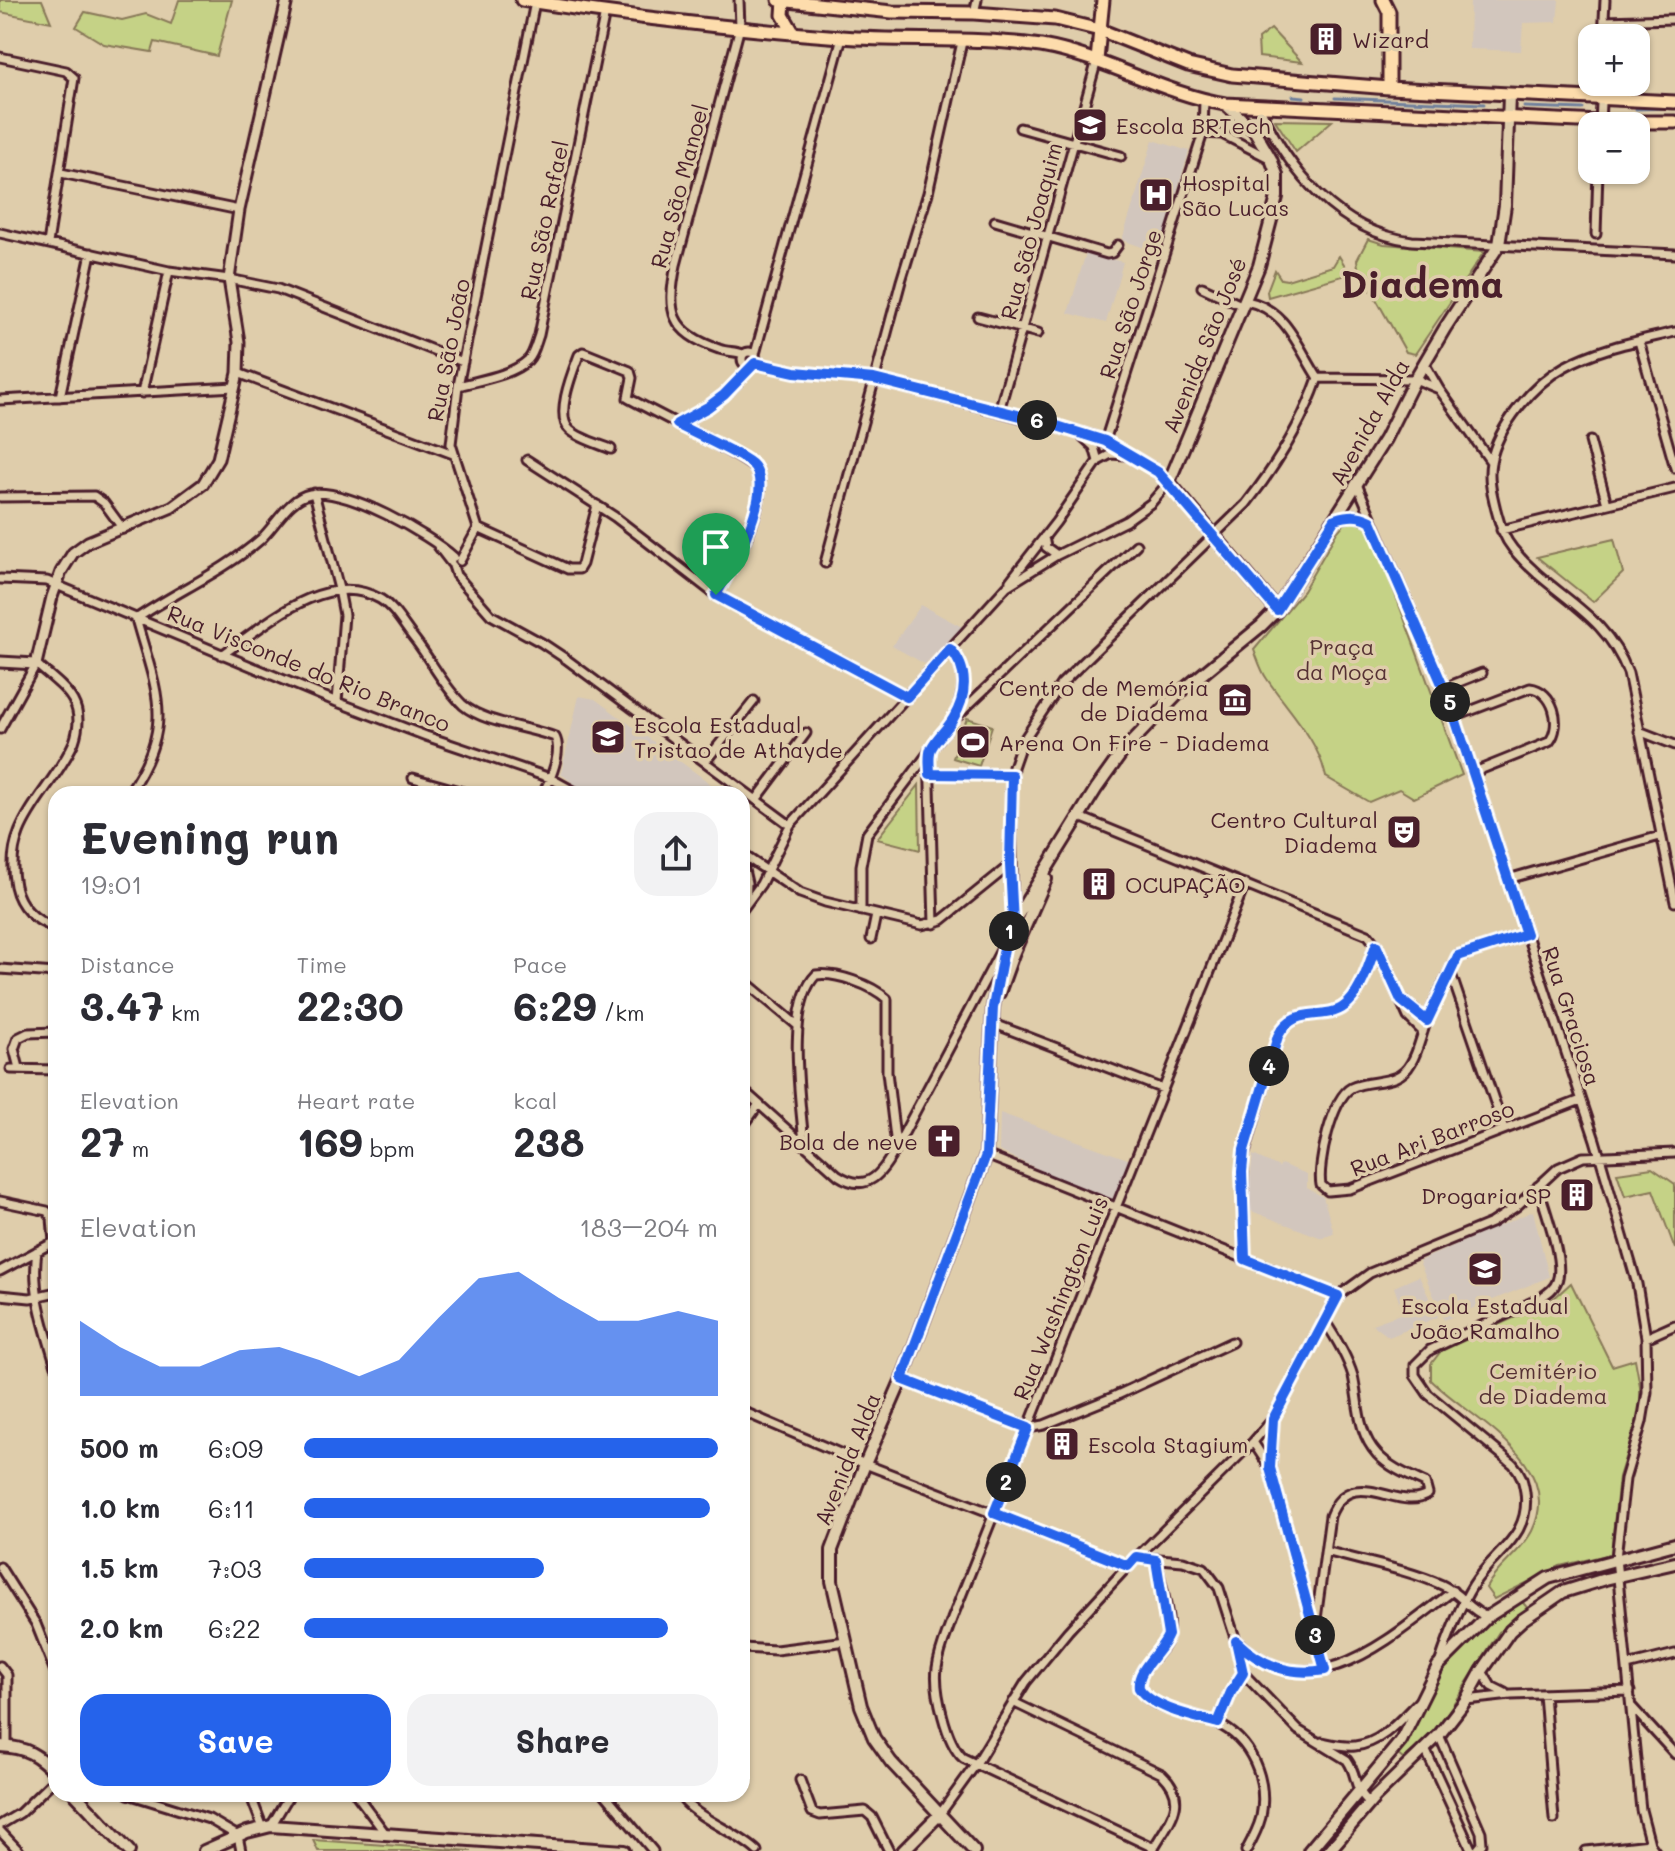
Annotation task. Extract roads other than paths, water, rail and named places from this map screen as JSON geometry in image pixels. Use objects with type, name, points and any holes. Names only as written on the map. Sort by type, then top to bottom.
[{"type":"main road","points":[[522,0],[842,37],[1024,44],[1097,60],[1170,90],[1225,104],[1578,122]]},
{"type":"main road","points":[[793,32],[783,15],[783,0],[892,12],[1039,17],[1100,30],[1188,65],[1218,73],[1389,88],[1675,102]]},
{"type":"main road","points":[[1097,60],[1103,0]]},
{"type":"main road","points":[[1383,0],[1389,12],[1389,88]]},
{"type":"main road","points":[[1499,245],[1505,205],[1509,95]]},
{"type":"main road","name":"Avenida São José","points":[[1169,482],[1245,303],[1264,251],[1277,197],[1277,175],[1271,159],[1254,130],[1225,104]]},
{"type":"main road","points":[[1650,123],[1675,122]]},
{"type":"main road","name":"Avenida Alda","points":[[974,1851],[891,1762],[874,1738],[861,1706],[832,1581],[831,1562],[836,1538],[902,1379],[986,1155],[993,1007],[1006,938],[1107,773],[1134,739],[1194,680],[1277,610],[1385,439],[1424,363],[1499,245]]},
{"type":"main road","points":[[1169,482],[1277,610]]},
{"type":"main road","name":"Avenida Alda","points":[[993,1007],[1051,865]]},
{"type":"main road","points":[[1013,923],[1013,954]]},
{"type":"main road","points":[[1309,1851],[1401,1741],[1438,1666],[1487,1617],[1548,1578],[1675,1544]]},
{"type":"main road","points":[[1329,1851],[1370,1803],[1439,1735],[1466,1700],[1510,1631],[1522,1620],[1563,1592],[1675,1563]]},
{"type":"main road","points":[[4,1746],[36,1754],[48,1767]]},
{"type":"main road","points":[[83,1802],[129,1851]]},
{"type":"main road","points":[[903,1851],[940,1814]]},
{"type":"main road","points":[[204,1851],[267,1827],[624,1851]]},
{"type":"street","points":[[0,729],[36,664],[56,585],[67,561],[79,548],[172,507],[203,484],[218,459],[238,373],[239,342],[229,279],[246,157],[287,0]]},
{"type":"street","name":"Rua São Manoel","points":[[739,0],[740,27],[676,265],[670,303],[672,315],[685,333],[749,359]]},
{"type":"street","points":[[974,13],[977,0]]},
{"type":"street","points":[[1604,24],[1605,0]]},
{"type":"street","name":"Rua São João","points":[[478,528],[453,454],[451,432],[535,2]]},
{"type":"street","name":"Rua São Rafael","points":[[458,386],[518,367],[528,360],[533,351],[539,335],[605,12]]},
{"type":"street","points":[[1604,21],[1675,19]]},
{"type":"street","points":[[677,424],[716,401],[741,375],[758,341],[842,37]]},
{"type":"street","points":[[825,563],[928,193],[962,42]]},
{"type":"street","points":[[0,60],[70,72],[74,85],[48,243]]},
{"type":"street","name":"Rua São Joaquim","points":[[999,411],[1097,60]]},
{"type":"street","points":[[1600,112],[1601,96]]},
{"type":"street","name":"Rua São Jorge","points":[[1105,441],[1203,133],[1204,100]]},
{"type":"street","points":[[1259,106],[1275,139],[1301,176],[1327,202],[1377,234],[1399,239],[1675,254]]},
{"type":"street","points":[[1020,128],[1121,156]]},
{"type":"street","points":[[1203,133],[1222,134],[1271,159]]},
{"type":"street","points":[[61,173],[239,210]]},
{"type":"street","points":[[1596,234],[1598,184]]},
{"type":"street","points":[[995,221],[1107,254],[1118,245]]},
{"type":"street","points":[[0,233],[169,271],[278,289],[463,362]]},
{"type":"street","points":[[60,397],[91,253]]},
{"type":"street","points":[[142,393],[169,271]]},
{"type":"street","points":[[1202,287],[1245,303],[1269,308],[1280,318],[1318,378]]},
{"type":"street","points":[[978,317],[1038,333]]},
{"type":"street","points":[[1675,332],[1600,351],[1563,367],[1534,389],[1512,416],[1491,462],[1492,494],[1501,530],[1513,549],[1608,633],[1621,653],[1628,673],[1675,902]]},
{"type":"street","points":[[1639,341],[1675,468]]},
{"type":"street","points":[[611,449],[570,430],[566,423],[565,392],[580,354],[588,352],[630,371],[632,378],[627,396],[630,399],[754,466],[757,472],[756,511],[746,539],[716,595]]},
{"type":"street","points":[[749,359],[795,372],[874,379],[1105,441],[1151,467],[1169,482]]},
{"type":"street","points":[[1424,363],[1491,462]]},
{"type":"street","points":[[238,373],[453,454]]},
{"type":"street","points":[[1318,378],[1415,379],[1439,389]]},
{"type":"street","points":[[1013,923],[1010,865],[1012,775],[1021,744],[1061,684],[1246,504],[1264,482],[1302,418],[1318,378]]},
{"type":"street","points":[[0,400],[235,387]]},
{"type":"street","points":[[1080,434],[1094,447],[1098,461]]},
{"type":"street","points":[[1590,441],[1607,504]]},
{"type":"street","points":[[1007,586],[1098,461],[1111,454],[1128,455]]},
{"type":"street","points":[[527,460],[597,505],[716,595],[907,697]]},
{"type":"street","name":"Avenida São José","points":[[750,898],[790,825],[1007,586],[1057,555],[1126,521],[1151,503],[1169,482]]},
{"type":"street","name":"Rua Graciosa","points":[[1357,484],[1444,688],[1581,1100],[1637,1284],[1646,1338],[1646,1406],[1625,1479],[1616,1558],[1641,1810],[1652,1849]]},
{"type":"street","points":[[1501,530],[1675,488]]},
{"type":"street","points":[[314,493],[344,615],[337,702]]},
{"type":"street","points":[[133,786],[155,747],[159,728],[157,693],[136,619],[245,553],[273,528],[293,503],[314,493],[341,497],[413,527],[456,562],[462,581],[491,615],[542,643],[737,786]]},
{"type":"street","points":[[0,497],[94,496],[104,503],[123,529]]},
{"type":"street","points":[[456,562],[478,528],[574,570],[579,569],[597,505]]},
{"type":"street","points":[[1335,519],[1354,515],[1371,521]]},
{"type":"street","points":[[1044,537],[1046,547],[1057,555]]},
{"type":"street","points":[[861,911],[861,866],[867,834],[929,751],[954,719],[1136,545]]},
{"type":"street","name":"Rua Visconde do Rio Branco","points":[[0,579],[35,578],[56,585],[337,702],[550,778],[564,786]]},
{"type":"street","points":[[222,655],[312,598],[339,589],[382,600],[454,694],[472,711],[555,737],[558,746],[546,786]]},
{"type":"street","points":[[950,649],[963,671],[964,689],[954,719]]},
{"type":"street","points":[[0,662],[36,664],[72,696],[77,708],[79,729],[69,752],[18,831],[13,870],[19,899],[29,914],[48,925]]},
{"type":"street","points":[[1444,688],[1482,673]]},
{"type":"street","points":[[1454,717],[1530,688],[1539,689],[1546,695],[1556,716],[1556,735],[1549,742],[1472,773]]},
{"type":"street","points":[[705,762],[754,701]]},
{"type":"street","points":[[1639,731],[1675,745]]},
{"type":"street","points":[[756,800],[806,733]]},
{"type":"street","points":[[929,751],[934,924]]},
{"type":"street","points":[[930,774],[1012,775]]},
{"type":"street","points":[[413,778],[442,786]]},
{"type":"street","points":[[750,796],[790,825]]},
{"type":"street","points":[[1080,817],[1360,930],[1376,945],[1408,1017],[1423,1032]]},
{"type":"street","points":[[1508,879],[1660,836]]},
{"type":"street","points":[[750,860],[800,893],[917,925],[934,924],[1010,865]]},
{"type":"street","name":"Rua Washington Luis","points":[[976,1764],[963,1758],[952,1744],[937,1688],[937,1664],[994,1513],[1245,884]]},
{"type":"street","points":[[871,939],[876,915]]},
{"type":"street","points":[[1504,1129],[1450,971],[1458,956],[1526,934]]},
{"type":"street","points":[[750,1096],[838,1175],[848,1182],[869,1181],[880,1173],[896,1148],[1006,938]]},
{"type":"street","points":[[1245,1259],[1244,1150],[1278,1036],[1292,1018],[1342,1008],[1350,1001],[1376,945]]},
{"type":"street","points":[[0,969],[48,972]]},
{"type":"street","name":"Rua Ari Barroso","points":[[1450,971],[1411,1064],[1395,1078],[1354,1086],[1345,1092],[1331,1122],[1320,1168],[1321,1185],[1328,1191],[1350,1189],[1581,1100]]},
{"type":"street","points":[[804,1144],[797,1025],[810,982],[816,975],[825,974],[883,995],[888,1003],[887,1072],[896,1148]]},
{"type":"street","points":[[750,986],[797,1025]]},
{"type":"street","points":[[1401,1000],[1427,1021]]},
{"type":"street","points":[[992,1023],[1163,1089]]},
{"type":"street","points":[[48,1032],[28,1033],[18,1038],[14,1049],[15,1069],[48,1070]]},
{"type":"street","points":[[750,1117],[759,1104]]},
{"type":"street","points":[[940,1814],[976,1764],[1013,1702],[1068,1631],[1136,1557],[1273,1419],[1338,1296],[1370,1273],[1491,1223],[1517,1206],[1558,1168],[1583,1157],[1675,1153]]},
{"type":"street","points":[[986,1155],[1338,1296]]},
{"type":"street","points":[[1438,1666],[1465,1600],[1481,1573],[1517,1535],[1523,1524],[1524,1486],[1521,1474],[1504,1455],[1428,1394],[1415,1375],[1415,1365],[1430,1350],[1539,1299],[1557,1282],[1557,1259],[1538,1186]]},
{"type":"street","points":[[0,1201],[48,1212]]},
{"type":"street","points":[[0,1271],[48,1246]]},
{"type":"street","points":[[37,1251],[37,1298],[48,1337]]},
{"type":"street","points":[[0,1295],[37,1298],[48,1295]]},
{"type":"street","points":[[1314,1634],[1330,1516],[1334,1506],[1345,1496],[1367,1490],[1419,1499],[1428,1494],[1425,1483],[1384,1460],[1366,1438],[1359,1419],[1352,1374],[1343,1351],[1324,1320]]},
{"type":"street","points":[[1646,1338],[1675,1325]]},
{"type":"street","points":[[902,1379],[1028,1428],[1044,1425],[1113,1397],[1232,1342]]},
{"type":"street","points":[[750,1414],[865,1464],[1128,1566]]},
{"type":"street","points":[[1270,1468],[1273,1419]]},
{"type":"street","points":[[1253,1442],[1270,1468],[1325,1670]]},
{"type":"street","points":[[1326,1551],[1441,1584],[1465,1600],[1471,1609],[1487,1617]]},
{"type":"street","points":[[1136,1557],[1195,1563],[1212,1576],[1219,1588],[1236,1641],[1243,1673],[1291,1723],[1351,1765]]},
{"type":"street","points":[[1156,1560],[1168,1635],[1164,1646],[1140,1677],[1139,1688],[1147,1698],[1157,1703],[1218,1723],[1239,1739],[1256,1763],[1260,1773],[1261,1817],[1246,1851]]},
{"type":"street","points":[[0,1567],[36,1624],[48,1654]]},
{"type":"street","points":[[1236,1641],[1270,1667],[1309,1672],[1325,1670],[1361,1656],[1453,1591]]},
{"type":"street","points":[[750,1648],[776,1650],[846,1641]]},
{"type":"street","points":[[1627,1666],[1675,1654]]},
{"type":"street","points":[[0,1666],[7,1675],[4,1746]]},
{"type":"street","points":[[1482,1671],[1491,1686],[1511,1695]]},
{"type":"street","points":[[1218,1723],[1243,1673]]},
{"type":"street","points":[[1466,1700],[1511,1695],[1630,1691]]},
{"type":"street","points":[[1544,1694],[1554,1819]]},
{"type":"street","points":[[1320,1742],[1354,1746],[1392,1729],[1422,1698]]},
{"type":"street","points":[[976,1764],[1153,1849],[1177,1804],[1177,1794],[1172,1784],[1162,1774],[1013,1702]]},
{"type":"street","points":[[1632,1707],[1675,1754]]},
{"type":"street","points":[[1425,1749],[1474,1851],[1482,1844],[1481,1832],[1439,1735]]},
{"type":"street","points":[[1354,1746],[1351,1765],[1357,1791],[1370,1803]]},
{"type":"street","points":[[800,1780],[812,1812],[820,1815],[865,1811],[872,1817],[889,1851]]},
{"type":"street","points":[[0,1825],[20,1813],[48,1783]]},
{"type":"street","points":[[154,1802],[209,1819],[238,1836],[241,1851]]},
{"type":"street","points":[[254,1802],[267,1827],[284,1802]]},
{"type":"street","points":[[362,1802],[385,1833]]},
{"type":"street","points":[[612,1802],[653,1851]]},
{"type":"street","points":[[685,1802],[744,1839],[757,1851]]},
{"type":"street","points":[[0,1831],[19,1851]]},
{"type":"street","points":[[1586,1851],[1652,1849]]},
{"type":"waterway","points":[[1293,96],[1304,97]]},
{"type":"waterway","points":[[1335,98],[1484,104]]},
{"type":"waterway","points":[[1524,107],[1583,109]]},
{"type":"waterway","points":[[1636,109],[1675,108]]},
{"type":"place","name":"Wizard","points":[[1326,39]]},
{"type":"place","name":"Escola BRTech","points":[[1090,125]]},
{"type":"place","name":"Hospital São Lucas","points":[[1156,195]]},
{"type":"place","name":"Centro de Memória de Diadema","points":[[1235,700]]},
{"type":"place","name":"Escola Estadual Tristao de Athayde","points":[[608,737]]},
{"type":"place","name":"Arena On Fire - Diadema","points":[[973,742]]},
{"type":"place","name":"Centro Cultural Diadema","points":[[1404,832]]},
{"type":"place","name":"OCUPAÇÃO","points":[[1099,884]]},
{"type":"place","name":"Bola de neve","points":[[944,1141]]},
{"type":"place","name":"Drogaria SP","points":[[1577,1195]]},
{"type":"place","name":"Escola Estadual João Ramalho","points":[[1485,1269]]},
{"type":"place","name":"Escola Stagium","points":[[1062,1444]]},
{"type":"district","name":"Diadema","points":[[1422,283]]},
{"type":"park label","name":"Praça da Moça","points":[[1342,658]]},
{"type":"park label","name":"Cemitério de Diadema","points":[[1543,1382]]}]
